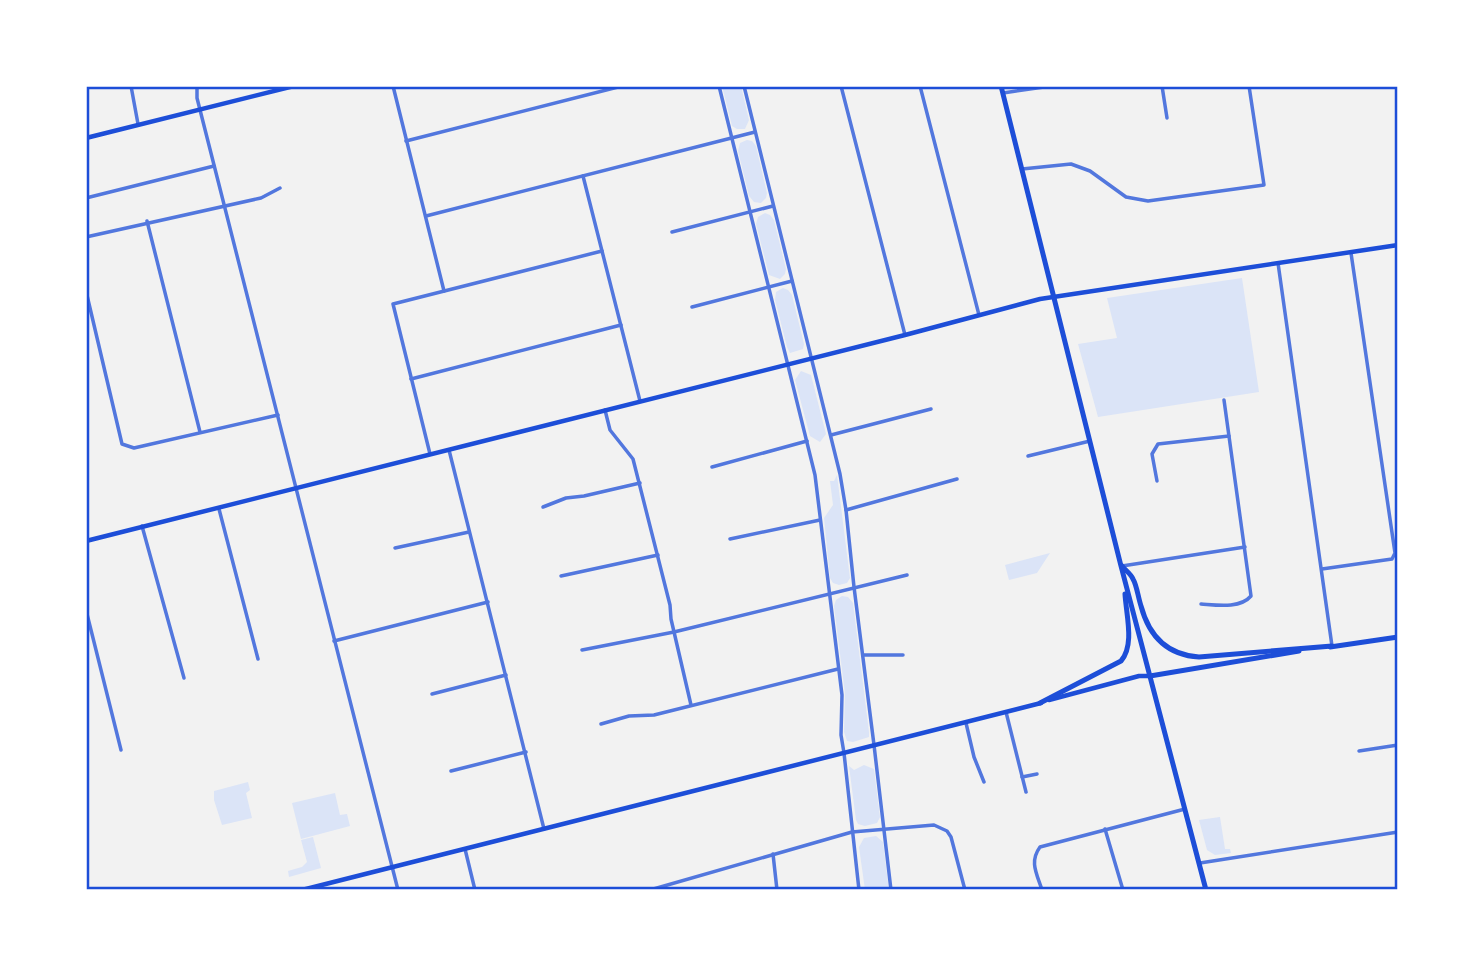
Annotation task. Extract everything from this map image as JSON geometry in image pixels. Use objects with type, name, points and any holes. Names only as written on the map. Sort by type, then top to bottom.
[{"type":"main road","points":[[86,138],[294,86]]},
{"type":"main road","points":[[1001,86],[1121,566],[1206,890]]},
{"type":"main road","points":[[86,541],[1054,297],[1398,245]]},
{"type":"main road","points":[[1121,566],[1133,578],[1149,628],[1161,643],[1184,655],[1199,657],[1332,646]]},
{"type":"main road","points":[[1040,703],[1121,661],[1125,656],[1128,645],[1125,580]]},
{"type":"main road","points":[[302,890],[966,723],[1127,679],[1398,637]]},
{"type":"street","points":[[131,86],[138,124]]},
{"type":"street","points":[[197,86],[197,98],[398,890]]},
{"type":"street","points":[[393,86],[444,291]]},
{"type":"street","points":[[406,141],[622,86]]},
{"type":"street","points":[[719,86],[807,441],[842,695],[841,734],[859,890]]},
{"type":"street","points":[[744,86],[831,435],[846,510],[853,587],[891,890]]},
{"type":"street","points":[[841,86],[905,335]]},
{"type":"street","points":[[920,86],[979,315]]},
{"type":"street","points":[[1003,93],[1051,86]]},
{"type":"street","points":[[1162,86],[1167,118]]},
{"type":"street","points":[[1022,169],[1060,163],[1081,167],[1126,197],[1148,201],[1264,185],[1250,86]]},
{"type":"street","points":[[426,216],[755,132]]},
{"type":"street","points":[[86,198],[214,166]]},
{"type":"street","points":[[583,176],[640,401]]},
{"type":"street","points":[[86,237],[147,221],[261,198],[280,188]]},
{"type":"street","points":[[673,232],[773,206]]},
{"type":"street","points":[[147,221],[200,432]]},
{"type":"street","points":[[430,454],[393,304],[602,251]]},
{"type":"street","points":[[1322,569],[1392,559],[1395,552],[1351,253]]},
{"type":"street","points":[[1278,263],[1332,646]]},
{"type":"street","points":[[692,307],[792,281]]},
{"type":"street","points":[[86,291],[119,422],[122,444],[135,448],[278,415]]},
{"type":"street","points":[[411,379],[621,326]]},
{"type":"street","points":[[1201,604],[1220,606],[1241,603],[1251,596],[1224,400]]},
{"type":"street","points":[[831,435],[931,409]]},
{"type":"street","points":[[605,410],[610,430],[633,459],[640,483],[691,705]]},
{"type":"street","points":[[1157,481],[1152,454],[1158,444],[1229,436]]},
{"type":"street","points":[[712,467],[807,441]]},
{"type":"street","points":[[1028,456],[1090,441]]},
{"type":"street","points":[[449,450],[544,829]]},
{"type":"street","points":[[846,510],[957,479]]},
{"type":"street","points":[[543,508],[566,498],[640,483]]},
{"type":"street","points":[[219,509],[258,659]]},
{"type":"street","points":[[730,539],[820,520]]},
{"type":"street","points":[[142,526],[184,678]]},
{"type":"street","points":[[395,548],[469,532]]},
{"type":"street","points":[[1121,566],[1245,547]]},
{"type":"street","points":[[561,576],[658,555]]},
{"type":"street","points":[[582,650],[674,632],[907,575]]},
{"type":"street","points":[[334,642],[488,602]]},
{"type":"street","points":[[86,610],[121,750]]},
{"type":"street","points":[[863,654],[904,654]]},
{"type":"street","points":[[601,724],[629,716],[654,715],[838,669]]},
{"type":"street","points":[[432,694],[506,675]]},
{"type":"street","points":[[1006,712],[1026,792]]},
{"type":"street","points":[[966,723],[974,757],[984,782]]},
{"type":"street","points":[[1359,751],[1398,745]]},
{"type":"street","points":[[451,771],[526,752]]},
{"type":"street","points":[[1022,777],[1037,774]]},
{"type":"street","points":[[1042,890],[1033,863],[1038,849],[1185,809]]},
{"type":"street","points":[[650,890],[852,832],[934,825],[947,831],[951,837],[965,890]]},
{"type":"street","points":[[1105,829],[1123,890]]},
{"type":"street","points":[[1199,863],[1398,832]]},
{"type":"street","points":[[465,849],[475,890]]},
{"type":"street","points":[[773,854],[777,890]]},
{"type":"shaded area","points":[[722,86],[741,86],[749,120],[745,129],[732,126]]},
{"type":"shaded area","points":[[747,140],[756,146],[767,193],[761,203],[754,202],[749,196],[738,151],[740,143]]},
{"type":"shaded area","points":[[765,213],[774,220],[786,269],[780,279],[769,275],[756,224],[758,217]]},
{"type":"shaded area","points":[[1242,278],[1259,392],[1098,417],[1078,344],[1117,338],[1107,298]]},
{"type":"shaded area","points":[[783,288],[792,295],[804,344],[803,349],[790,353],[775,300],[776,292]]},
{"type":"shaded area","points":[[801,371],[811,375],[826,434],[820,442],[810,436],[795,380]]},
{"type":"shaded area","points":[[837,475],[850,578],[847,583],[839,585],[833,583],[830,578],[824,518],[833,505],[830,481],[834,481]]},
{"type":"shaded area","points":[[1050,553],[1037,573],[1009,580],[1005,565]]},
{"type":"shaded area","points":[[842,596],[848,597],[853,603],[869,732],[869,737],[853,742],[847,741],[844,732],[845,694],[834,606],[836,600]]},
{"type":"shaded area","points":[[864,765],[874,769],[880,817],[877,823],[865,826],[858,824],[856,820],[849,766],[854,770]]},
{"type":"shaded area","points":[[248,782],[250,790],[246,793],[252,818],[222,825],[214,791]]},
{"type":"shaded area","points":[[335,793],[340,815],[347,814],[350,826],[301,839],[292,803]]},
{"type":"shaded area","points":[[1220,817],[1225,849],[1230,849],[1231,853],[1215,855],[1207,850],[1199,820]]},
{"type":"shaded area","points":[[876,836],[883,842],[889,890],[865,890],[859,847],[864,838]]},
{"type":"shaded area","points":[[313,837],[321,868],[289,877],[288,871],[302,867],[307,862],[301,840]]}]
